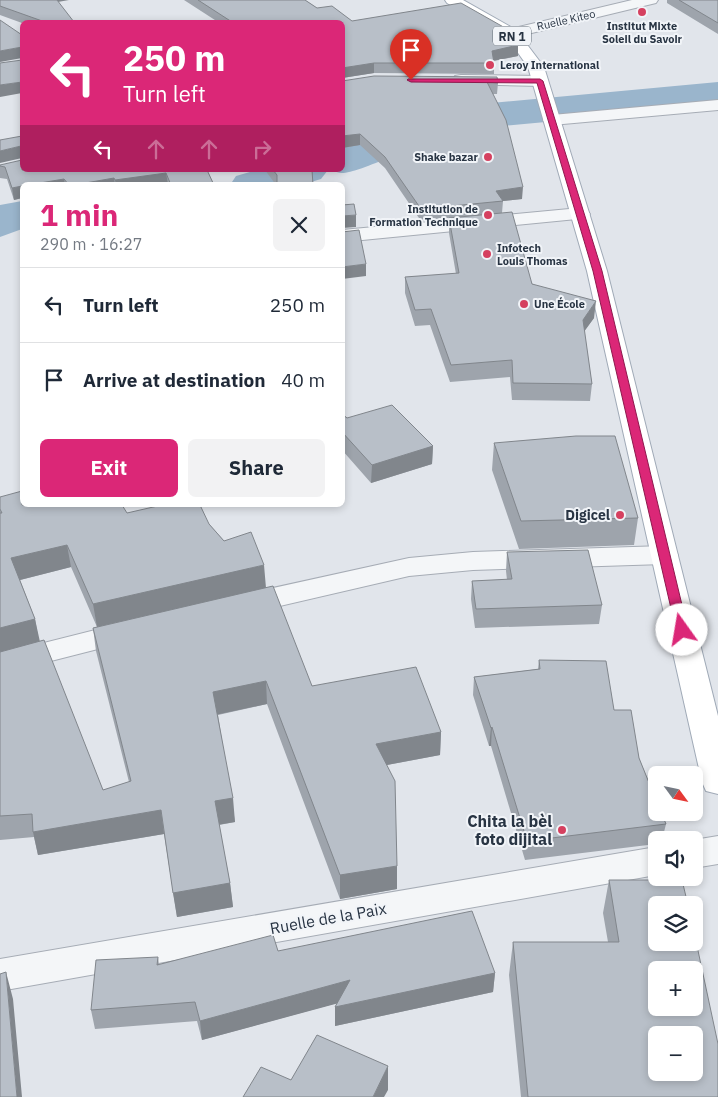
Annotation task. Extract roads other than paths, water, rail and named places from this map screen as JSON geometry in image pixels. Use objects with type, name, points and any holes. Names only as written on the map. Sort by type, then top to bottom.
[{"type":"main road","name":"RN 1","points":[[452,0],[511,33],[536,67],[597,271],[718,782]]},
{"type":"street","name":"Ruelle Kiteo","points":[[511,33],[651,0]]},
{"type":"street","points":[[442,80],[546,99],[718,105]]},
{"type":"street","points":[[345,236],[580,214]]},
{"type":"street","points":[[220,610],[409,567],[473,561],[664,555]]},
{"type":"street","points":[[0,664],[154,625]]},
{"type":"street","points":[[703,852],[718,850]]},
{"type":"street","name":"Ruelle de la Paix","points":[[0,975],[648,862]]},
{"type":"waterway","points":[[345,159],[410,133],[427,121],[718,94]]},
{"type":"waterway","points":[[263,182],[299,172]]},
{"type":"waterway","points":[[0,223],[12,216],[20,215]]},
{"type":"place","name":"Institut Mixte Soleil du Savoir","points":[[642,12]]},
{"type":"place","name":"Leroy International","points":[[490,65]]},
{"type":"place","name":"Shake bazar","points":[[488,157]]},
{"type":"place","name":"Institution de Formation Technique","points":[[488,215]]},
{"type":"place","name":"Infotech Louis Thomas","points":[[487,254]]},
{"type":"place","name":"Une École","points":[[524,304]]},
{"type":"place","name":"Digicel","points":[[620,515]]},
{"type":"place","name":"Chita la bèl foto dijital","points":[[562,830]]}]
